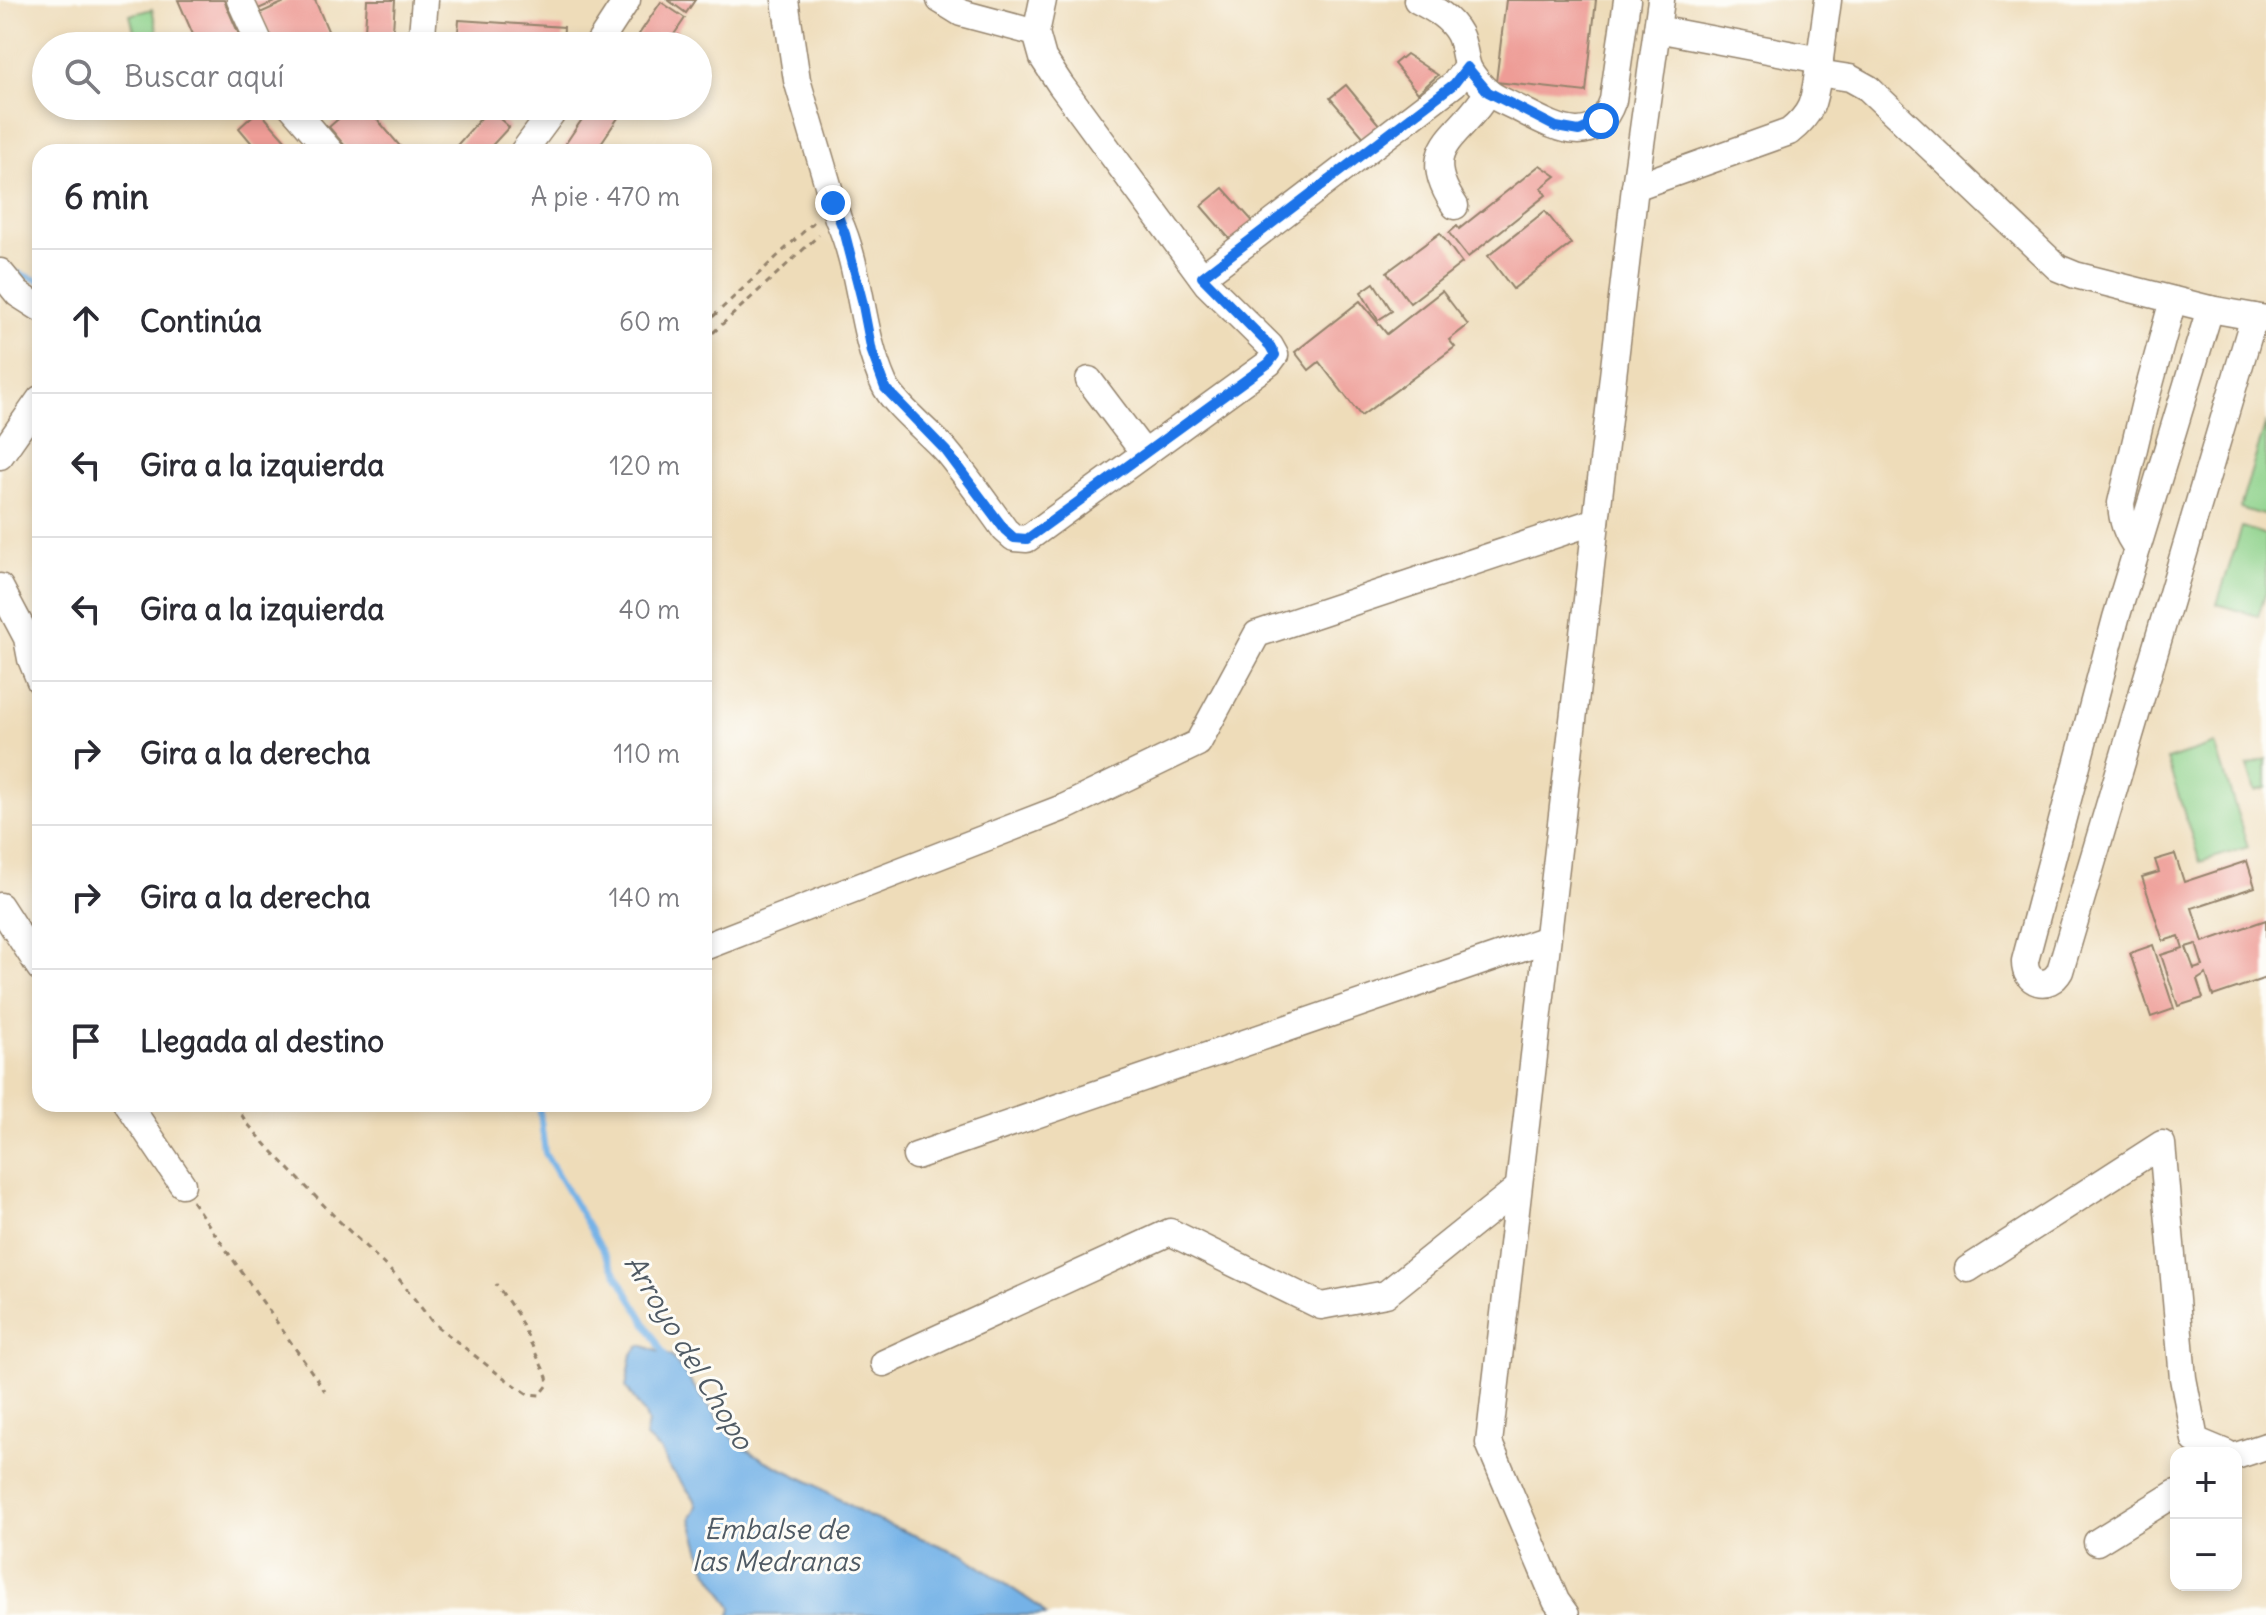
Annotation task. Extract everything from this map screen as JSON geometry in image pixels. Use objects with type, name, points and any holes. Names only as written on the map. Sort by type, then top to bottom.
[{"type":"street","points":[[240,0],[255,32]]},
{"type":"street","points":[[422,32],[425,0]]},
{"type":"street","points":[[606,32],[627,0]]},
{"type":"street","points":[[785,0],[797,80],[835,211],[845,234],[872,352],[885,388],[946,451],[1014,538],[1027,539],[1269,363],[1275,355],[1270,346],[1202,277],[1043,58],[1036,33],[1043,0]]},
{"type":"street","points":[[940,0],[961,13],[1036,33]]},
{"type":"street","points":[[1417,0],[1441,13],[1458,33],[1465,49],[1467,67],[1488,92],[1567,131],[1591,128],[1609,111],[1627,0]]},
{"type":"street","points":[[1566,1615],[1556,1601],[1489,1443],[1635,187],[1661,0]]},
{"type":"street","points":[[1635,187],[1789,132],[1807,117],[1814,100],[1828,0]]},
{"type":"street","points":[[1657,29],[1819,66],[1868,88],[2058,268],[2173,300],[2260,318],[2060,971],[2052,981],[2041,983],[2029,978],[2025,961],[2116,618],[2210,309]]},
{"type":"street","points":[[1202,277],[1454,84],[1467,67]]},
{"type":"street","points":[[1455,206],[1444,188],[1440,156],[1452,134],[1471,117],[1488,92]]},
{"type":"street","points":[[303,120],[324,144]]},
{"type":"street","points":[[529,144],[547,120]]},
{"type":"street","points":[[3,277],[18,294],[32,303]]},
{"type":"street","points":[[2137,548],[2124,527],[2121,503],[2173,300]]},
{"type":"street","points":[[1089,380],[1144,453]]},
{"type":"street","points":[[0,456],[32,410]]},
{"type":"street","points":[[712,944],[1065,807],[1198,743],[1257,634],[1596,521]]},
{"type":"street","points":[[0,587],[27,638],[32,661]]},
{"type":"street","points":[[0,906],[32,956]]},
{"type":"street","points":[[916,1156],[1547,939]]},
{"type":"street","points":[[133,1112],[182,1184]]},
{"type":"street","points":[[1968,1269],[2162,1144],[2183,1378],[2195,1440],[2212,1447]]},
{"type":"street","points":[[884,1363],[1170,1232],[1321,1306],[1386,1294],[1518,1188]]},
{"type":"street","points":[[2242,1454],[2266,1446]]},
{"type":"street","points":[[2097,1542],[2170,1497]]},
{"type":"path","points":[[712,318],[835,211]]},
{"type":"path","points":[[712,333],[835,211]]},
{"type":"path","points":[[240,1112],[270,1149],[399,1279],[433,1323],[528,1394],[540,1395],[546,1389],[547,1377],[517,1314],[496,1284]]},
{"type":"path","points":[[182,1184],[216,1238],[325,1391]]},
{"type":"green space","points":[[152,9],[158,32],[134,32],[130,15]]},
{"type":"green space","points":[[2266,422],[2266,516],[2240,508]]},
{"type":"green space","points":[[2242,527],[2266,535],[2266,592],[2258,616],[2217,604]]},
{"type":"green space","points":[[2215,744],[2248,847],[2200,862],[2167,760]]},
{"type":"green space","points":[[2266,759],[2266,788],[2255,791],[2247,766]]},
{"type":"water","name":"Embalse de las Medranas","points":[[641,1345],[671,1356],[736,1442],[867,1516],[963,1555],[1038,1606],[1046,1615],[730,1615],[732,1608],[705,1565],[691,1518],[697,1506],[694,1498],[668,1466],[661,1451],[645,1437],[648,1423],[645,1415],[626,1387],[632,1354]]},
{"type":"building","points":[[178,0],[224,0],[238,32],[192,32]]},
{"type":"building","points":[[252,0],[279,0],[256,10]]},
{"type":"building","points":[[289,0],[315,0],[329,32],[268,32],[260,13]]},
{"type":"building","points":[[367,0],[395,0],[393,32],[365,32]]},
{"type":"building","points":[[668,0],[695,0],[686,13]]},
{"type":"building","points":[[1506,0],[1596,0],[1586,92],[1496,82]]},
{"type":"building","points":[[661,2],[685,18],[676,32],[641,32]]},
{"type":"building","points":[[459,20],[564,27],[564,32],[458,32]]},
{"type":"building","points":[[1406,54],[1438,75],[1418,93],[1394,64]]},
{"type":"building","points":[[1346,85],[1381,127],[1366,140],[1330,98]]},
{"type":"building","points":[[248,120],[268,120],[289,144],[252,144],[239,128]]},
{"type":"building","points":[[337,120],[378,120],[398,144],[343,144],[329,127]]},
{"type":"building","points":[[479,120],[501,120],[509,127],[493,144],[458,144]]},
{"type":"building","points":[[582,120],[617,120],[600,144],[565,144]]},
{"type":"building","points":[[1540,165],[1556,176],[1541,188],[1546,195],[1468,257],[1449,233],[1457,226],[1459,229]]},
{"type":"building","points":[[1223,188],[1256,225],[1234,244],[1201,206]]},
{"type":"building","points":[[1545,211],[1571,244],[1513,289],[1488,256]]},
{"type":"building","points":[[1440,233],[1462,263],[1410,303],[1387,272]]},
{"type":"building","points":[[1374,283],[1392,311],[1378,320],[1361,292]]},
{"type":"building","points":[[1442,291],[1468,325],[1449,340],[1455,347],[1361,416],[1319,362],[1309,370],[1295,352],[1360,301],[1387,334]]},
{"type":"building","points":[[2175,854],[2184,882],[2247,861],[2255,887],[2192,908],[2203,942],[2266,920],[2266,978],[2213,996],[2206,974],[2197,980],[2203,998],[2178,1006],[2161,955],[2183,948],[2179,936],[2163,941],[2142,877],[2159,872],[2155,860]],"holes":[[[2196,944],[2203,966],[2194,969],[2186,947]]]},
{"type":"building","points":[[2153,945],[2174,1009],[2151,1017],[2130,953]]},
{"type":"waterway","name":"Arroyo del Chopo","points":[[12,271],[32,278]]},
{"type":"waterway","name":"Arroyo del Chopo","points":[[540,1112],[545,1153],[667,1359]]},
{"type":"route","points":[[833,203],[845,234],[872,352],[885,388],[946,451],[1005,530],[1014,538],[1027,539],[1269,363],[1275,355],[1270,346],[1202,277],[1454,84],[1467,67],[1488,92],[1556,127],[1579,131],[1601,121]]}]
